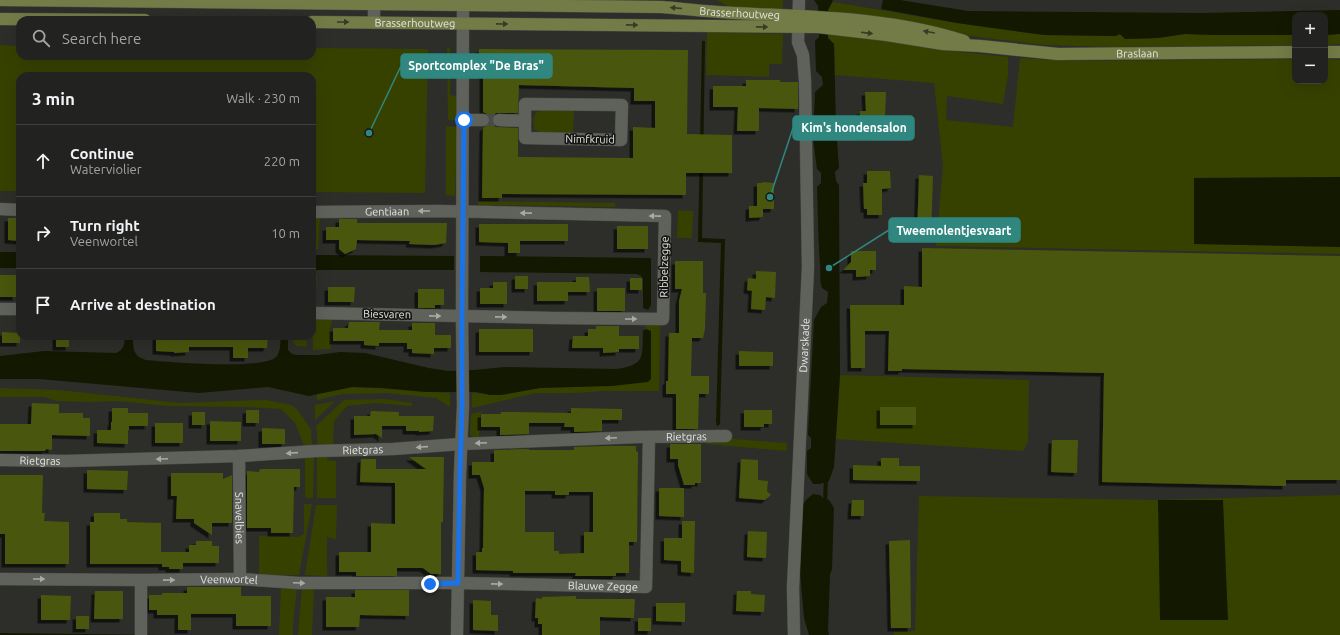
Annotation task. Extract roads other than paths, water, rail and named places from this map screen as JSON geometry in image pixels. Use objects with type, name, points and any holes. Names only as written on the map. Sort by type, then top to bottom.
[{"type":"main road","name":"Brasserhoutweg","points":[[0,0],[374,2],[464,5],[662,7],[813,22]]},
{"type":"main road","points":[[0,19],[16,19]]},
{"type":"main road","name":"Brasserhoutweg","points":[[316,22],[813,22]]},
{"type":"main road","name":"Braslaan","points":[[813,22],[887,25],[943,34],[980,46],[1058,54],[1292,52]]},
{"type":"main road","points":[[1328,52],[1340,52]]},
{"type":"street","name":"Dwarskade","points":[[799,0],[813,22]]},
{"type":"street","name":"Dwarskade","points":[[806,0],[813,22]]},
{"type":"street","points":[[374,2],[374,22]]},
{"type":"street","points":[[457,635],[462,406],[464,5]]},
{"type":"street","name":"Dwarskade","points":[[794,635],[793,580],[808,267],[803,55],[798,42],[813,22]]},
{"type":"street","name":"Nimfkruid","points":[[525,104],[622,105],[621,140],[525,138],[525,121],[525,104]]},
{"type":"street","points":[[464,120],[483,120]]},
{"type":"street","points":[[499,120],[525,121]]},
{"type":"street","points":[[0,210],[16,210]]},
{"type":"street","name":"Gentiaan","points":[[316,212],[463,212]]},
{"type":"street","name":"Ribbelzegge","points":[[462,316],[663,319],[665,216],[463,212]]},
{"type":"street","points":[[0,309],[16,309]]},
{"type":"street","name":"Biesvaren","points":[[316,313],[462,316]]},
{"type":"street","name":"Rietgras","points":[[0,460],[66,462],[240,456],[316,451],[393,449],[461,444],[726,436]]},
{"type":"street","name":"Blauwe Zegge","points":[[458,583],[646,587],[650,438]]},
{"type":"street","name":"Snavelbies","points":[[240,456],[240,579]]},
{"type":"street","name":"Veenwortel","points":[[0,579],[240,579],[299,583],[458,583]]},
{"type":"street","points":[[141,580],[141,630]]},
{"type":"waterway","points":[[825,503],[826,477]]},
{"type":"tunnel","points":[[483,120],[499,120]]},
{"type":"place","name":"Sportcomplex \"De Bras\"","points":[[369,133]]},
{"type":"place","name":"Kim's hondensalon","points":[[770,197]]},
{"type":"place","name":"Tweemolentjesvaart","points":[[829,268]]}]
